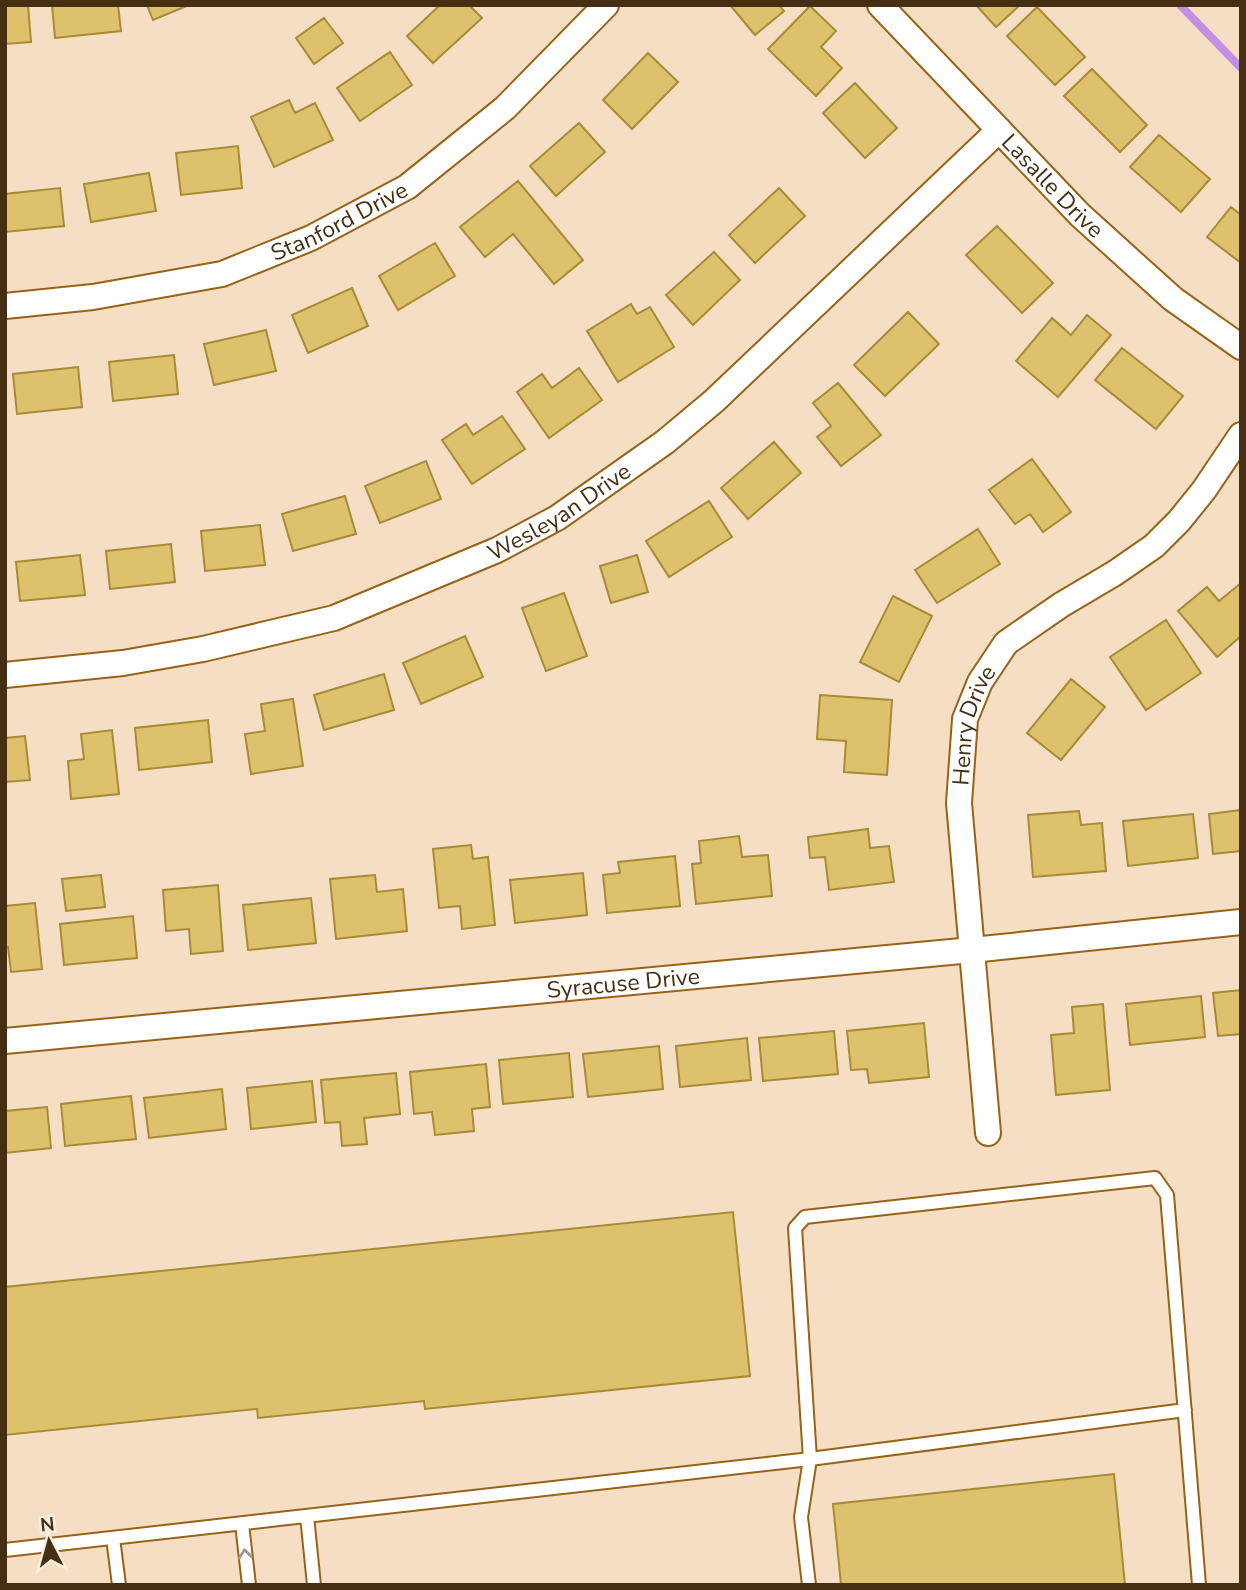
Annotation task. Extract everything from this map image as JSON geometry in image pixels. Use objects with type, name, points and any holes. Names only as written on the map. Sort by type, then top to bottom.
[{"type":"street","name":"Stanford Drive","points":[[5,306],[93,297],[222,274],[311,238],[407,187],[505,108],[606,5]]},
{"type":"street","name":"Lasalle Drive","points":[[880,5],[1080,215],[1173,299],[1241,347]]},
{"type":"street","name":"Wesleyan Drive","points":[[5,675],[123,663],[203,649],[334,618],[497,550],[556,518],[665,442],[714,401],[999,130]]},
{"type":"street","name":"Henry Drive","points":[[988,1133],[959,803],[965,719],[980,681],[1006,643],[1060,605],[1115,573],[1154,546],[1204,490],[1241,435]]},
{"type":"street","name":"Syracuse Drive","points":[[5,1041],[1241,922]]},
{"type":"lane","points":[[809,1585],[801,1517],[810,1459],[795,1228],[805,1217],[1155,1178],[1167,1195],[1199,1585]]},
{"type":"lane","points":[[5,1550],[810,1459],[1185,1410]]},
{"type":"lane","points":[[307,1516],[314,1585]]},
{"type":"lane","points":[[242,1524],[248,1585]]},
{"type":"lane","points":[[113,1538],[118,1585]]},
{"type":"building","points":[[28,5],[31,42],[5,44],[5,6]]},
{"type":"building","points":[[52,5],[118,5],[121,31],[55,38]]},
{"type":"building","points":[[147,5],[189,5],[153,20]]},
{"type":"building","points":[[440,5],[469,5],[482,18],[433,63],[407,36]]},
{"type":"building","points":[[730,5],[779,5],[784,11],[755,35]]},
{"type":"building","points":[[976,5],[1020,5],[996,27]]},
{"type":"building","points":[[810,6],[836,31],[821,47],[842,68],[816,96],[768,49]]},
{"type":"building","points":[[1037,7],[1085,57],[1055,85],[1007,36]]},
{"type":"building","points":[[324,18],[343,43],[314,64],[296,38]]},
{"type":"building","points":[[390,52],[412,85],[360,121],[337,88]]},
{"type":"building","points":[[648,53],[678,82],[632,129],[603,100]]},
{"type":"building","points":[[1092,69],[1147,125],[1120,152],[1064,96]]},
{"type":"building","points":[[855,83],[897,128],[865,158],[823,113]]},
{"type":"building","points":[[289,100],[295,113],[315,103],[333,140],[274,167],[251,117]]},
{"type":"building","points":[[579,123],[605,152],[556,196],[530,166]]},
{"type":"building","points":[[1159,135],[1210,179],[1181,212],[1130,167]]},
{"type":"building","points":[[238,146],[242,188],[181,195],[176,153]]},
{"type":"building","points":[[149,173],[156,211],[91,222],[84,184]]},
{"type":"building","points":[[518,181],[583,260],[554,284],[513,234],[485,257],[460,227]]},
{"type":"building","points":[[60,188],[64,226],[5,232],[5,194]]},
{"type":"building","points":[[779,188],[805,216],[755,263],[729,235]]},
{"type":"building","points":[[1231,207],[1241,215],[1241,263],[1207,237]]},
{"type":"building","points":[[997,226],[1053,283],[1022,313],[966,255]]},
{"type":"building","points":[[435,243],[455,276],[398,310],[379,276]]},
{"type":"building","points":[[714,252],[740,280],[693,325],[666,295]]},
{"type":"building","points":[[352,288],[368,326],[308,353],[292,315]]},
{"type":"building","points":[[631,304],[637,314],[650,307],[674,347],[618,382],[587,331]]},
{"type":"building","points":[[908,312],[939,344],[885,396],[854,365]]},
{"type":"building","points":[[1087,315],[1111,335],[1058,397],[1016,361],[1052,318],[1071,335]]},
{"type":"building","points":[[266,330],[276,371],[214,385],[204,344]]},
{"type":"building","points":[[1122,348],[1183,396],[1156,429],[1095,380]]},
{"type":"building","points":[[174,355],[178,394],[113,401],[109,362]]},
{"type":"building","points":[[78,367],[82,407],[17,414],[13,374]]},
{"type":"building","points":[[579,368],[602,400],[549,438],[517,392],[542,374],[552,388]]},
{"type":"building","points":[[838,383],[881,435],[841,466],[817,437],[831,426],[813,403]]},
{"type":"building","points":[[502,416],[525,449],[472,484],[442,440],[466,424],[473,435]]},
{"type":"building","points":[[774,442],[801,473],[748,519],[721,488]]},
{"type":"building","points":[[1032,459],[1071,512],[1043,532],[1030,514],[1015,524],[989,490]]},
{"type":"building","points":[[426,461],[441,499],[380,523],[365,486]]},
{"type":"building","points":[[345,496],[356,534],[293,551],[282,514]]},
{"type":"building","points":[[709,501],[732,537],[669,577],[646,541]]},
{"type":"building","points":[[260,525],[265,565],[205,571],[201,531]]},
{"type":"building","points":[[978,529],[1000,564],[937,603],[915,570]]},
{"type":"building","points":[[171,544],[175,582],[110,589],[106,551]]},
{"type":"building","points":[[80,555],[85,595],[20,601],[16,562]]},
{"type":"building","points":[[637,555],[648,592],[611,603],[600,566]]},
{"type":"building","points":[[1241,583],[1241,636],[1217,657],[1178,611],[1207,587],[1219,601]]},
{"type":"building","points":[[564,593],[587,656],[546,671],[522,608]]},
{"type":"building","points":[[893,596],[932,616],[899,682],[860,662]]},
{"type":"building","points":[[1166,620],[1201,673],[1146,710],[1110,657]]},
{"type":"building","points":[[465,636],[483,677],[421,704],[403,663]]},
{"type":"building","points":[[384,674],[394,710],[324,730],[314,695]]},
{"type":"building","points":[[1071,679],[1105,707],[1061,760],[1027,733]]},
{"type":"building","points":[[820,695],[892,700],[887,775],[844,772],[846,741],[817,739]]},
{"type":"building","points":[[293,699],[303,766],[251,774],[245,734],[265,731],[261,704]]},
{"type":"building","points":[[208,720],[212,762],[139,770],[135,728]]},
{"type":"building","points":[[112,730],[119,794],[71,799],[68,761],[84,759],[81,734]]},
{"type":"building","points":[[25,736],[30,780],[5,782],[5,738]]},
{"type":"building","points":[[1241,810],[1241,851],[1213,854],[1209,814]]},
{"type":"building","points":[[1079,811],[1081,825],[1102,823],[1106,871],[1033,877],[1028,815]]},
{"type":"building","points":[[1193,814],[1198,858],[1128,866],[1123,821]]},
{"type":"building","points":[[868,829],[870,848],[889,846],[894,882],[829,890],[825,857],[810,858],[808,837]]},
{"type":"building","points":[[739,836],[742,857],[768,855],[772,896],[696,904],[692,864],[701,863],[699,841]]},
{"type":"building","points":[[471,845],[473,859],[488,857],[495,925],[462,929],[460,906],[439,908],[433,849]]},
{"type":"building","points":[[675,856],[680,906],[607,913],[603,875],[620,873],[618,862]]},
{"type":"building","points":[[583,873],[587,915],[515,923],[510,880]]},
{"type":"building","points":[[101,875],[105,907],[66,911],[62,879]]},
{"type":"building","points":[[375,875],[377,892],[403,889],[407,931],[336,939],[330,879]]},
{"type":"building","points":[[218,885],[223,951],[191,954],[189,929],[166,931],[163,890]]},
{"type":"building","points":[[311,898],[316,943],[248,950],[243,905]]},
{"type":"building","points":[[35,903],[42,969],[11,972],[8,947],[5,948],[5,906]]},
{"type":"building","points":[[133,916],[137,958],[64,965],[60,924]]},
{"type":"building","points":[[1241,990],[1241,1034],[1218,1036],[1213,993]]},
{"type":"building","points":[[1201,996],[1205,1037],[1130,1045],[1126,1004]]},
{"type":"building","points":[[1103,1004],[1110,1090],[1056,1095],[1051,1035],[1074,1033],[1072,1007]]},
{"type":"building","points":[[924,1023],[929,1077],[869,1083],[867,1069],[851,1070],[847,1031]]},
{"type":"building","points":[[834,1031],[838,1074],[763,1081],[759,1038]]},
{"type":"building","points":[[747,1038],[751,1080],[680,1087],[676,1046]]},
{"type":"building","points":[[659,1046],[663,1089],[588,1097],[583,1054]]},
{"type":"building","points":[[569,1053],[573,1097],[503,1104],[499,1060]]},
{"type":"building","points":[[486,1064],[490,1107],[472,1109],[474,1131],[435,1135],[432,1112],[414,1114],[410,1072]]},
{"type":"building","points":[[396,1073],[400,1114],[364,1118],[367,1144],[342,1146],[340,1122],[325,1123],[321,1080]]},
{"type":"building","points":[[312,1081],[316,1122],[251,1129],[247,1088]]},
{"type":"building","points":[[222,1089],[226,1129],[149,1138],[144,1098]]},
{"type":"building","points":[[131,1096],[136,1139],[65,1146],[61,1104]]},
{"type":"building","points":[[47,1107],[51,1148],[5,1153],[5,1111]]},
{"type":"building","points":[[733,1212],[750,1376],[425,1409],[424,1401],[258,1418],[257,1409],[5,1435],[5,1287]]},
{"type":"building","points":[[1114,1474],[1125,1585],[841,1585],[833,1504]]},
{"type":"waterway","points":[[1180,5],[1241,68]]}]
